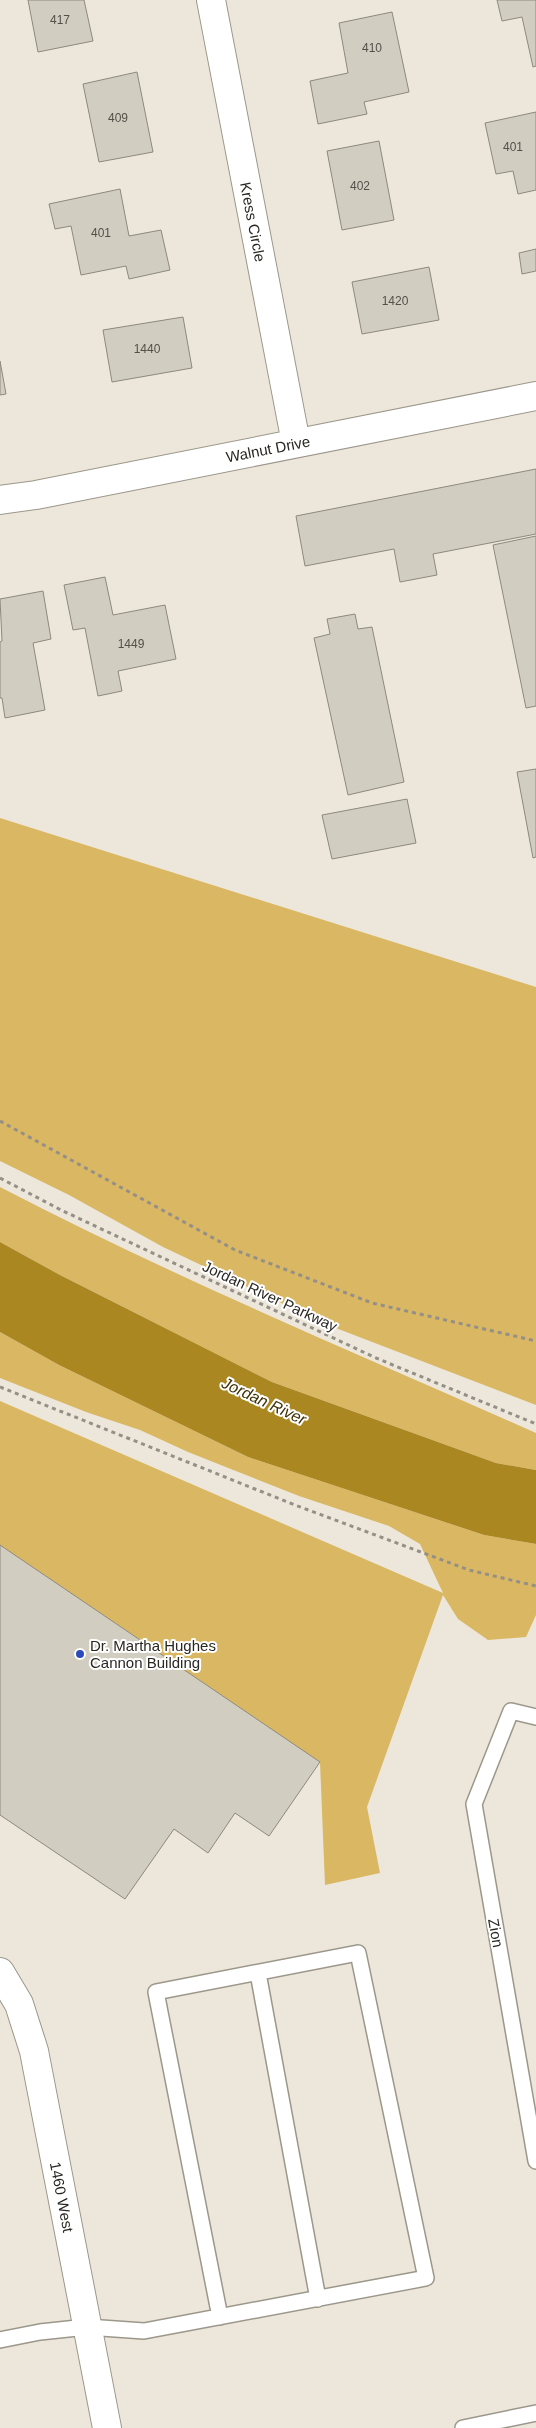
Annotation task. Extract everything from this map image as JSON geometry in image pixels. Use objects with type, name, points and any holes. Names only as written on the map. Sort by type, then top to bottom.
[{"type":"street","name":"Kress Circle","points":[[211,0],[296,443]]},
{"type":"street","name":"Walnut Drive","points":[[0,500],[536,396]]},
{"type":"street","name":"1460 West","points":[[0,1972],[19,2004],[34,2051],[107,2428]]},
{"type":"lane","name":"Zion","points":[[536,1716],[511,1711],[474,1804],[536,2160]]},
{"type":"lane","points":[[0,2340],[40,2332],[87,2327],[144,2331],[318,2299],[426,2278],[358,1953],[156,1992],[220,2317]]},
{"type":"lane","points":[[258,1972],[318,2299]]},
{"type":"lane","points":[[463,2428],[536,2414]]},
{"type":"path","points":[[0,1121],[235,1250],[372,1303],[536,1341]]},
{"type":"path","name":"Jordan River Parkway","points":[[0,1178],[62,1210],[376,1358],[536,1424]]},
{"type":"path","points":[[0,1387],[296,1505],[460,1567],[536,1586]]},
{"type":"shaded area","points":[[0,818],[536,987],[536,1405],[328,1325],[163,1247],[69,1195],[0,1161]]},
{"type":"shaded area","points":[[0,1187],[199,1284],[536,1433],[536,1470],[496,1463],[272,1382],[60,1275],[0,1242]]},
{"type":"shaded area","points":[[0,1332],[59,1365],[248,1457],[484,1535],[536,1544],[536,1615],[526,1637],[488,1640],[458,1619],[443,1595],[367,1807],[380,1873],[325,1885],[320,1762],[0,1545],[0,1401],[443,1593],[420,1544],[389,1526],[299,1496],[188,1452],[140,1430],[86,1412],[0,1378]]},
{"type":"water","name":"Jordan River","points":[[0,1242],[60,1275],[272,1382],[496,1463],[536,1470],[536,1544],[484,1535],[248,1457],[59,1365],[0,1332]]},
{"type":"building","points":[[28,0],[84,0],[93,41],[38,52]]},
{"type":"building","points":[[497,0],[536,0],[536,66],[533,67],[522,17],[502,21]]},
{"type":"building","points":[[392,12],[409,92],[364,102],[367,114],[318,124],[310,81],[348,73],[339,23]]},
{"type":"building","points":[[137,72],[153,152],[99,162],[83,84]]},
{"type":"building","points":[[536,112],[536,190],[518,194],[513,171],[496,174],[485,123]]},
{"type":"building","points":[[379,141],[394,220],[342,230],[327,151]]},
{"type":"building","points":[[120,189],[129,236],[161,230],[170,270],[129,279],[126,266],[81,275],[71,226],[55,229],[49,204]]},
{"type":"building","points":[[536,249],[536,271],[522,274],[519,253]]},
{"type":"building","points":[[429,267],[439,320],[362,334],[352,282]]},
{"type":"building","points":[[183,317],[192,368],[112,382],[103,330]]},
{"type":"building","points":[[0,361],[6,394],[0,395]]},
{"type":"building","points":[[536,469],[536,534],[433,554],[437,575],[400,582],[394,549],[305,566],[296,516]]},
{"type":"building","points":[[536,536],[536,706],[526,708],[493,545]]},
{"type":"building","points":[[105,577],[113,615],[165,605],[176,659],[118,671],[122,691],[98,696],[85,628],[73,630],[64,585]]},
{"type":"building","points":[[43,591],[51,639],[33,643],[45,710],[5,718],[2,698],[0,698],[0,642],[2,641],[0,599]]},
{"type":"building","points":[[355,614],[358,629],[372,627],[404,782],[348,795],[314,638],[330,634],[327,619]]},
{"type":"building","points":[[536,769],[536,857],[533,858],[517,772]]},
{"type":"building","points":[[407,799],[416,843],[332,859],[322,815]]},
{"type":"building","name":"Dr. Martha Hughes Cannon Building","points":[[0,1545],[320,1762],[269,1836],[235,1813],[208,1853],[174,1829],[125,1899],[0,1815]]},
{"type":"place","name":"Dr. Martha Hughes Cannon Building","points":[[80,1654]]}]
